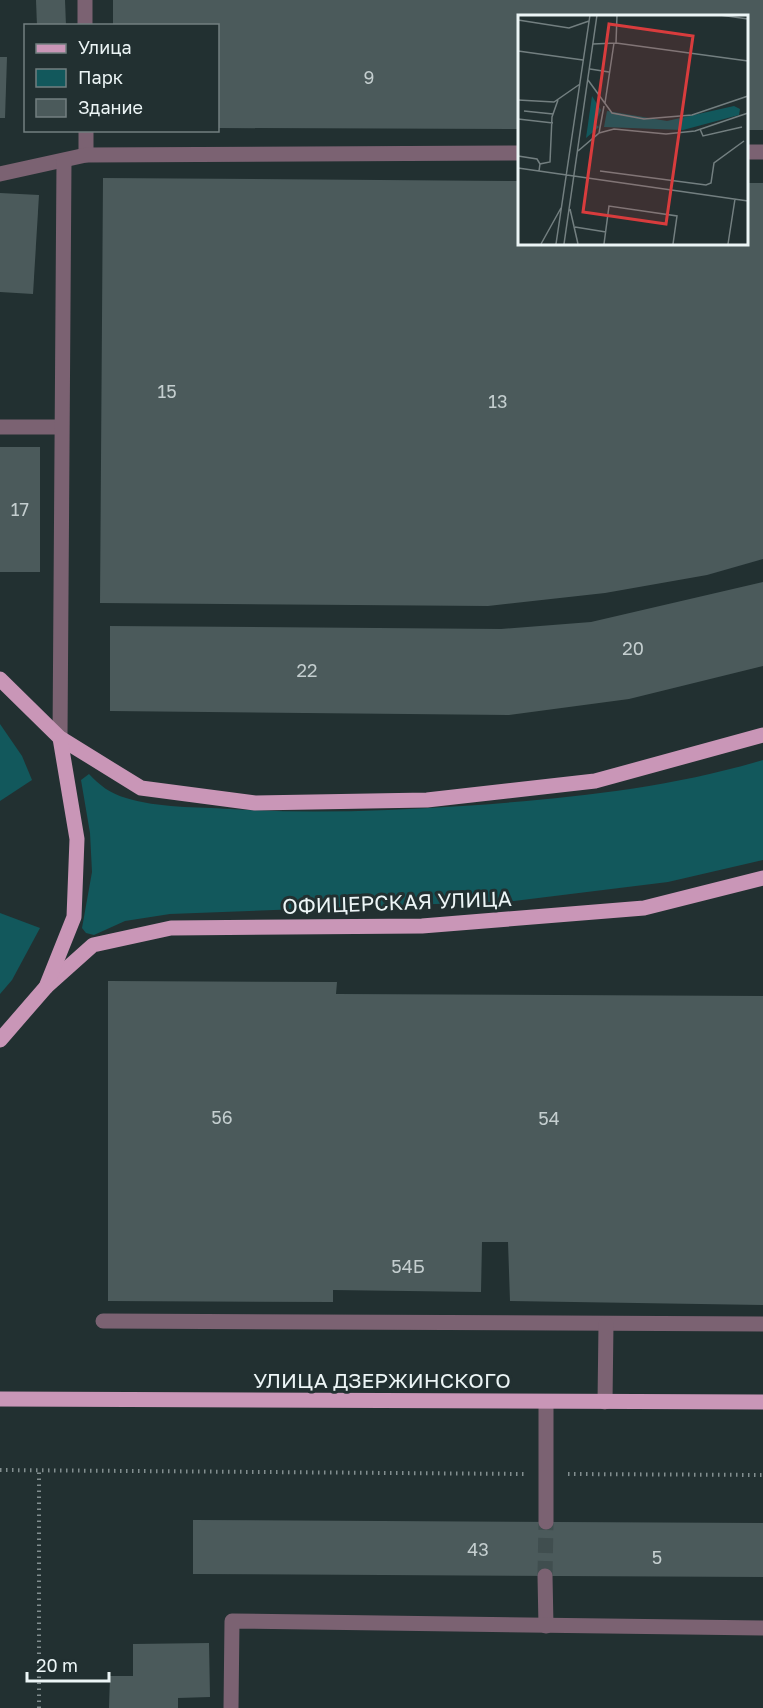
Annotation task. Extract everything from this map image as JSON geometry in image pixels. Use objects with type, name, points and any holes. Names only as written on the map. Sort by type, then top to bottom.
[{"type":"main road","points":[[0,679],[60,738],[141,788],[255,803],[427,800],[595,781],[763,735]]},
{"type":"main road","points":[[0,1040],[46,987],[74,917],[77,839],[60,738]]},
{"type":"main road","name":"ОФИЦЕРСКАЯ УЛИЦА","points":[[46,987],[93,945],[171,928],[422,927],[632,909],[763,878]]},
{"type":"main road","name":"УЛИЦА ДЗЕРЖИНСКОГО","points":[[0,1399],[763,1402]]},
{"type":"lane","points":[[85,0],[85,24]]},
{"type":"lane","points":[[86,132],[86,155]]},
{"type":"lane","points":[[0,174],[86,155],[518,153]]},
{"type":"lane","points":[[60,738],[64,161]]},
{"type":"lane","points":[[0,427],[61,427]]},
{"type":"lane","points":[[104,1321],[763,1324]]},
{"type":"lane","points":[[605,1402],[606,1324]]},
{"type":"lane","points":[[546,1402],[546,1522]]},
{"type":"lane","points":[[545,1576],[546,1626]]},
{"type":"lane","points":[[231,1708],[232,1621],[763,1628]]},
{"type":"path","points":[[0,1470],[763,1475]]},
{"type":"path","points":[[39,1470],[39,1708]]},
{"type":"green space","points":[[0,724],[22,756],[32,780],[0,801]]},
{"type":"green space","points":[[763,760],[763,860],[668,882],[514,901],[170,914],[125,921],[94,935],[86,933],[82,928],[92,872],[90,833],[81,780],[89,774],[115,794],[151,804],[259,811],[346,811],[462,806],[576,796],[689,778]]},
{"type":"green space","points":[[0,913],[40,928],[12,980],[0,994]]},
{"type":"building","points":[[36,0],[65,0],[66,24],[37,24]]},
{"type":"building","points":[[113,0],[763,0],[763,130],[748,130],[748,15],[518,15],[518,129],[219,128],[219,24],[113,24]]},
{"type":"building","points":[[0,57],[7,57],[5,118],[0,118]]},
{"type":"building","points":[[103,178],[518,181],[518,244],[748,244],[748,183],[763,183],[763,559],[707,575],[605,593],[488,606],[100,603]]},
{"type":"building","points":[[0,193],[39,195],[33,294],[0,292]]},
{"type":"building","points":[[0,447],[40,447],[40,572],[0,572]]},
{"type":"building","points":[[763,582],[763,666],[629,699],[509,715],[110,711],[110,626],[501,629],[591,622]]},
{"type":"building","points":[[108,981],[337,982],[336,994],[763,996],[763,1305],[510,1301],[508,1242],[482,1242],[481,1292],[333,1290],[333,1302],[108,1301]]},
{"type":"building","points":[[193,1520],[763,1523],[763,1577],[193,1574]]},
{"type":"building","points":[[209,1643],[210,1697],[178,1698],[178,1708],[109,1708],[110,1676],[133,1676],[133,1644]]},
{"type":"tunnel","points":[[545,1576],[546,1522]]}]
